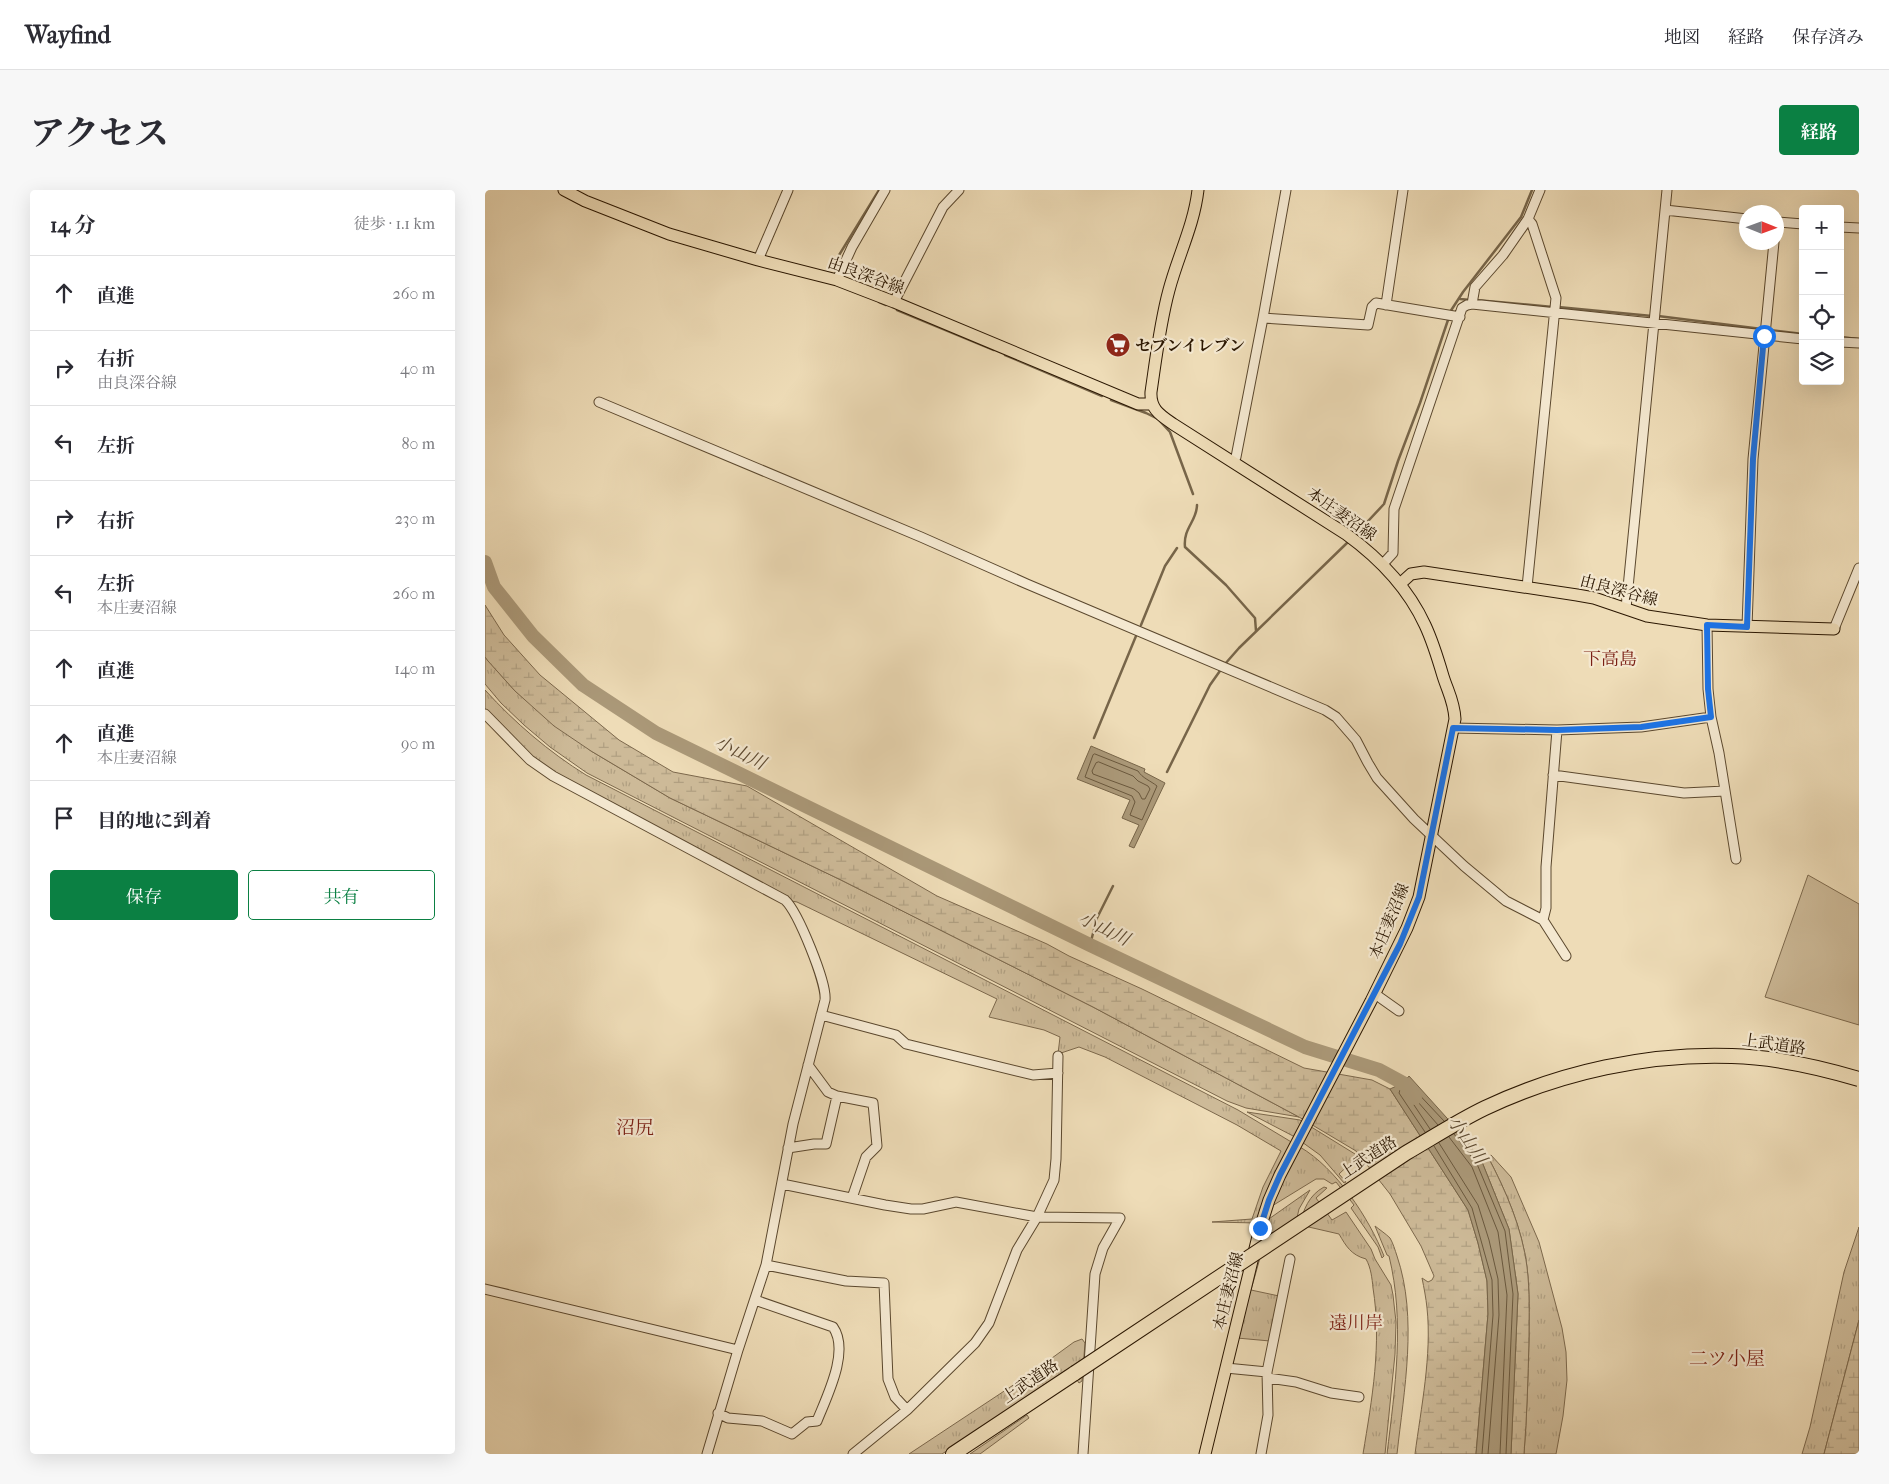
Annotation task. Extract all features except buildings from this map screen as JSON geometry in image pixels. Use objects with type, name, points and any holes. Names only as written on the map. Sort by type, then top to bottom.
[{"type":"highway","name":"上武道路","points":[[953,1454],[1414,1148],[1485,1108],[1545,1084],[1597,1069],[1630,1063],[1714,1056],[1749,1057],[1794,1063],[1859,1079]]},
{"type":"main road","name":"由良深谷線","points":[[564,190],[585,201],[669,234],[758,260],[837,280],[1137,404],[1151,404]]},
{"type":"main road","points":[[1151,404],[1151,392],[1165,305],[1191,225],[1198,190]]},
{"type":"main road","name":"本庄妻沼線","points":[[1151,404],[1157,413],[1173,424],[1346,534],[1382,565],[1400,584],[1418,611],[1432,642],[1452,698],[1454,710],[1453,728],[1419,897],[1400,944],[1298,1140],[1269,1200],[1225,1368],[1205,1454]]},
{"type":"main road","name":"由良深谷線","points":[[1400,584],[1411,574],[1424,572],[1594,598],[1647,616],[1707,625],[1834,629]]},
{"type":"street","points":[[758,260],[788,190]]},
{"type":"street","points":[[837,280],[852,246],[885,190]]},
{"type":"street","points":[[894,302],[943,207],[959,190]]},
{"type":"street","points":[[1233,461],[1236,457],[1286,190]]},
{"type":"street","points":[[1386,304],[1403,190]]},
{"type":"street","points":[[1472,301],[1475,287],[1503,255],[1528,219],[1540,190]]},
{"type":"street","points":[[1626,608],[1667,190]]},
{"type":"street","points":[[1665,210],[1739,218]]},
{"type":"street","points":[[1527,587],[1556,302],[1532,224],[1528,219]]},
{"type":"street","points":[[1784,223],[1799,224]]},
{"type":"street","points":[[1844,227],[1859,228]]},
{"type":"street","points":[[1747,627],[1753,459],[1773,250]]},
{"type":"street","points":[[1382,565],[1393,553],[1393,510],[1464,306],[1472,301],[1799,339]]},
{"type":"street","points":[[1263,318],[1368,325],[1372,306],[1376,303],[1460,317]]},
{"type":"street","points":[[1844,342],[1859,343]]},
{"type":"street","points":[[599,402],[1325,710],[1336,717],[1356,740],[1377,778],[1400,805],[1431,836],[1506,901],[1543,920],[1566,956]]},
{"type":"street","points":[[1834,629],[1859,568]]},
{"type":"street","points":[[1707,625],[1708,689],[1711,717],[1719,753],[1735,859]]},
{"type":"street","points":[[485,714],[530,760],[553,776],[785,900],[795,912],[823,983],[825,995],[821,1015],[788,1148],[766,1265],[718,1413],[707,1454]]},
{"type":"street","points":[[1453,728],[1557,730],[1641,727],[1711,717]]},
{"type":"street","points":[[1543,920],[1546,908],[1546,867],[1557,730]]},
{"type":"street","points":[[1553,775],[1684,793],[1725,791]]},
{"type":"street","points":[[1373,997],[1399,1011]]},
{"type":"street","points":[[821,1015],[896,1035],[906,1044],[1033,1075],[1058,1073]]},
{"type":"street","points":[[853,1454],[907,1410],[975,1343],[986,1328],[995,1310],[1000,1291],[1017,1250],[1037,1217],[1054,1180],[1058,1056]]},
{"type":"street","points":[[808,1065],[828,1092],[837,1096],[873,1103],[877,1146],[866,1158],[852,1198]]},
{"type":"street","points":[[788,1148],[827,1144],[837,1096]]},
{"type":"street","points":[[782,1184],[885,1205],[923,1209],[956,1202],[1037,1217],[1121,1218],[1103,1248],[1095,1274],[1083,1454]]},
{"type":"street","points":[[1261,1454],[1268,1415],[1268,1375],[1290,1258]]},
{"type":"street","points":[[766,1265],[846,1281],[884,1283],[888,1379],[895,1397],[907,1410]]},
{"type":"street","points":[[485,1289],[738,1350]]},
{"type":"street","points":[[718,1413],[728,1418],[762,1420],[792,1434],[807,1422],[817,1421],[832,1386],[839,1356],[839,1335],[833,1327],[755,1300]]},
{"type":"street","points":[[1225,1368],[1268,1375],[1331,1393],[1359,1397]]},
{"type":"green space","points":[[485,605],[504,635],[540,675],[619,740],[673,772],[747,786],[937,896],[1047,944],[1304,1068],[1372,1080],[1390,1089],[1468,1210],[1487,1281],[1488,1314],[1476,1454],[1415,1454],[1428,1344],[1426,1297],[1422,1278],[1428,1282],[1434,1276],[1421,1246],[1390,1194],[1356,1151],[1299,1117],[1093,1007],[841,880],[670,798],[591,751],[554,726],[515,691],[485,657]]},
{"type":"green space","points":[[485,657],[515,691],[591,751],[670,798],[841,880],[1093,1007],[1299,1117],[1246,1108],[1227,1101],[587,773],[550,747],[501,703],[485,684]]},
{"type":"green space","points":[[485,690],[533,736],[559,757],[586,775],[1238,1110],[1293,1143],[1257,1223],[1212,1222],[1252,1219],[1263,1187],[1281,1151],[1237,1125],[1105,1057],[1079,1047],[1058,1054],[1060,1037],[1044,1030],[989,1017],[997,999],[797,902],[791,901],[542,766],[485,709]]},
{"type":"green space","points":[[1808,875],[1859,904],[1859,1025],[1765,997]]},
{"type":"green space","points":[[1247,1112],[1300,1120],[1355,1154],[1357,1157],[1339,1174],[1346,1182],[1344,1183],[1320,1155],[1295,1137]]},
{"type":"green space","points":[[1300,1147],[1326,1168],[1350,1195],[1378,1241],[1384,1256],[1382,1258],[1378,1247],[1351,1208],[1354,1205],[1336,1182],[1332,1184],[1324,1179],[1316,1179],[1272,1206],[1272,1202]]},
{"type":"green space","points":[[1491,1155],[1511,1177],[1539,1242],[1562,1328],[1566,1352],[1567,1380],[1556,1454],[1524,1454],[1529,1340],[1527,1267],[1517,1224],[1507,1196],[1488,1157]]},
{"type":"green space","points":[[1488,1157],[1512,1210],[1525,1252],[1527,1267],[1529,1340],[1524,1454],[1511,1454],[1518,1294],[1509,1229],[1482,1162]]},
{"type":"green space","points":[[1324,1187],[1327,1188],[1316,1198],[1332,1220],[1346,1212],[1371,1249],[1391,1285],[1396,1322],[1395,1354],[1385,1454],[1363,1454],[1375,1371],[1377,1330],[1372,1277],[1369,1266],[1366,1259],[1349,1250],[1339,1234],[1300,1225],[1307,1203],[1314,1194]]},
{"type":"green space","points":[[1310,1190],[1299,1209],[1294,1231],[1267,1233],[1251,1290],[1279,1296],[1270,1341],[1237,1338],[1266,1221]]},
{"type":"green space","points":[[1375,1226],[1390,1238],[1393,1244],[1403,1280],[1407,1304],[1406,1380],[1397,1454],[1387,1454],[1397,1355],[1397,1305],[1389,1256]]},
{"type":"green space","points":[[1859,1227],[1859,1320],[1824,1454],[1802,1454],[1810,1427],[1844,1272]]},
{"type":"green space","points":[[1859,1320],[1859,1454],[1824,1454]]},
{"type":"green space","points":[[1082,1339],[1085,1343],[1082,1381],[1079,1383],[1077,1380],[1081,1377],[1008,1410],[942,1454],[909,1454],[1030,1374],[1074,1342]]},
{"type":"green space","points":[[1027,1415],[1029,1418],[980,1454],[970,1454]]},
{"type":"water","points":[[1091,746],[1145,769],[1144,772],[1165,783],[1134,848],[1129,846],[1139,825],[1122,818],[1130,800],[1077,779]]},
{"type":"water","points":[[1409,1076],[1465,1138],[1482,1162],[1509,1229],[1518,1294],[1511,1454],[1476,1454],[1488,1314],[1487,1281],[1468,1210],[1390,1089],[1403,1083]]},
{"type":"waterway","points":[[837,267],[836,260],[879,190]]},
{"type":"waterway","points":[[1450,312],[1463,292],[1521,217],[1532,190]]},
{"type":"waterway","points":[[1460,299],[1471,300]]},
{"type":"waterway","points":[[1476,300],[1553,307]]},
{"type":"waterway","points":[[879,302],[886,305]]},
{"type":"waterway","points":[[1558,307],[1652,316]]},
{"type":"waterway","points":[[897,310],[994,350]]},
{"type":"waterway","points":[[1658,316],[1799,334]]},
{"type":"waterway","points":[[1356,534],[1384,504],[1449,317]]},
{"type":"waterway","points":[[1844,337],[1858,339]]},
{"type":"waterway","points":[[1005,355],[1102,396]]},
{"type":"waterway","points":[[1111,400],[1158,419],[1170,432],[1193,494]]},
{"type":"waterway","points":[[1197,505],[1195,516],[1186,535],[1185,547],[1226,585],[1255,618],[1256,631]]},
{"type":"waterway","points":[[1225,664],[1239,648],[1348,542]]},
{"type":"waterway","points":[[1141,625],[1165,566],[1177,548]]},
{"type":"waterway","name":"小山川","points":[[485,562],[494,587],[533,636],[583,685],[656,733],[1090,945],[1305,1047],[1379,1070],[1403,1083],[1415,1098]]},
{"type":"waterway","points":[[1094,738],[1136,636]]},
{"type":"waterway","points":[[1167,772],[1210,685],[1222,668]]},
{"type":"waterway","points":[[1090,945],[1097,918],[1113,886]]},
{"type":"place","name":"セブンイレブン","points":[[1118,345]]},
{"type":"district","name":"下高島","points":[[1610,659]]},
{"type":"district","name":"沼尻","points":[[635,1128]]},
{"type":"district","name":"遠川岸","points":[[1356,1323]]},
{"type":"district","name":"二ツ小屋","points":[[1727,1359]]},
{"type":"route","points":[[1260,1228],[1280,1175],[1400,944],[1419,897],[1453,728],[1557,730],[1641,727],[1711,717],[1708,689],[1707,625],[1747,627],[1753,459],[1764,336]]}]
